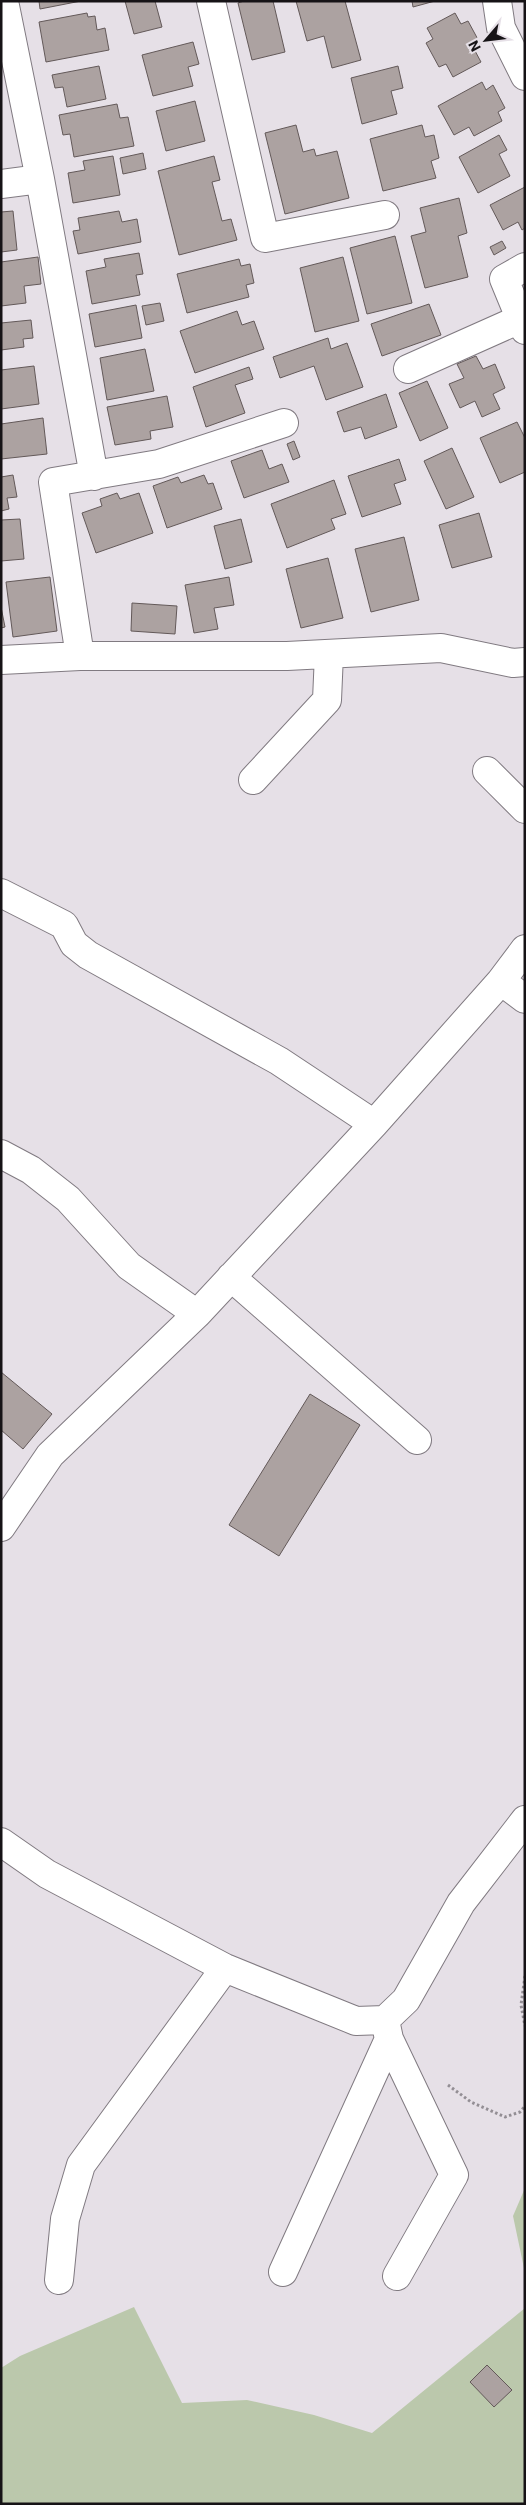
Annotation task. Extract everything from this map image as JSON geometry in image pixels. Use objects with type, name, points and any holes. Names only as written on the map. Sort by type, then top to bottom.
[{"type":"street","points":[[4,1],[40,180],[94,476]]},
{"type":"street","points":[[211,1],[265,238],[385,215]]},
{"type":"street","points":[[498,1],[501,28],[525,76]]},
{"type":"street","points":[[1,184],[40,180]]},
{"type":"street","points":[[408,369],[522,324],[504,279],[525,267]]},
{"type":"street","points":[[80,656],[53,482],[159,464],[284,423]]},
{"type":"street","points":[[1,660],[80,656],[287,656],[441,648],[514,663],[525,662]]},
{"type":"street","points":[[253,780],[327,700],[329,654]]},
{"type":"street","points":[[488,771],[525,809]]},
{"type":"street","points":[[1,893],[64,925],[74,944],[88,955],[279,1061],[374,1124]]},
{"type":"street","points":[[1,1527],[50,1455],[165,1346],[231,1277],[374,1124],[501,981],[525,949]]},
{"type":"street","points":[[501,981],[525,999]]},
{"type":"street","points":[[1,1154],[31,1170],[68,1199],[129,1266],[196,1314]]},
{"type":"street","points":[[231,1277],[417,1440]]},
{"type":"street","points":[[283,2272],[387,2029],[406,2000],[461,1904],[525,1820]]},
{"type":"street","points":[[1,1842],[48,1874],[225,1968],[356,2021],[387,2029]]},
{"type":"street","points":[[59,2280],[65,2219],[82,2166],[225,1968]]},
{"type":"street","points":[[387,2029],[454,2175],[397,2276]]},
{"type":"path","points":[[525,1976],[521,2005],[525,2026]]},
{"type":"path","points":[[442,2080],[472,2102],[505,2118],[520,2112],[525,2106]]},
{"type":"green space","points":[[525,2188],[525,2273],[513,2216]]},
{"type":"green space","points":[[134,2307],[182,2403],[247,2400],[314,2415],[372,2433],[525,2308],[525,2504],[1,2504],[1,2368],[20,2356]]},
{"type":"building","points":[[39,1],[81,1],[40,9]]},
{"type":"building","points":[[125,1],[155,1],[162,27],[134,34]]},
{"type":"building","points":[[244,1],[273,1],[285,52],[252,60],[238,3]]},
{"type":"building","points":[[296,1],[345,1],[361,60],[332,68],[324,36],[307,41]]},
{"type":"building","points":[[412,1],[435,1],[413,7]]},
{"type":"building","points":[[87,13],[88,17],[95,16],[97,30],[105,28],[109,50],[46,62],[39,22]]},
{"type":"building","points":[[455,13],[461,24],[468,21],[481,45],[474,49],[481,62],[453,77],[446,64],[439,67],[426,43],[433,39],[427,28]]},
{"type":"building","points":[[193,42],[199,64],[188,67],[193,86],[153,96],[142,55]]},
{"type":"building","points":[[99,66],[106,99],[67,107],[63,87],[55,88],[52,75]]},
{"type":"building","points":[[398,66],[403,88],[391,91],[397,114],[362,124],[351,78]]},
{"type":"building","points":[[482,82],[486,90],[493,85],[505,108],[498,112],[502,121],[474,136],[469,127],[454,135],[438,106]]},
{"type":"building","points":[[195,101],[205,141],[166,151],[156,111]]},
{"type":"building","points":[[117,104],[120,118],[128,117],[134,146],[74,157],[70,134],[63,135],[59,115]]},
{"type":"building","points":[[296,125],[303,152],[314,149],[316,156],[337,151],[349,198],[285,214],[265,133]]},
{"type":"building","points":[[422,125],[425,137],[434,135],[439,158],[431,161],[436,178],[383,191],[370,139]]},
{"type":"building","points":[[499,135],[507,150],[499,154],[510,176],[478,193],[459,157]]},
{"type":"building","points":[[143,153],[146,169],[123,174],[120,158]]},
{"type":"building","points":[[113,156],[120,195],[73,203],[68,173],[85,170],[83,161]]},
{"type":"building","points":[[214,156],[220,180],[212,182],[222,221],[231,219],[237,240],[179,255],[158,171]]},
{"type":"building","points":[[525,187],[525,228],[522,230],[518,222],[503,230],[490,205]]},
{"type":"building","points":[[459,198],[467,233],[458,236],[468,277],[425,288],[411,236],[426,232],[420,208]]},
{"type":"building","points":[[13,211],[17,250],[1,252],[1,212]]},
{"type":"building","points":[[119,211],[122,222],[137,219],[141,242],[78,254],[73,231],[80,230],[78,218]]},
{"type":"building","points":[[395,236],[412,303],[367,314],[350,248]]},
{"type":"building","points":[[502,241],[506,248],[494,255],[490,247]]},
{"type":"building","points":[[139,253],[143,274],[136,275],[140,295],[92,304],[86,271],[106,267],[104,259]]},
{"type":"building","points":[[38,257],[41,284],[24,286],[26,303],[1,306],[1,262]]},
{"type":"building","points":[[343,257],[359,321],[315,332],[300,268]]},
{"type":"building","points":[[239,259],[241,266],[250,264],[254,283],[246,285],[249,297],[187,313],[177,274]]},
{"type":"building","points":[[160,303],[164,321],[146,325],[142,306]]},
{"type":"building","points":[[429,304],[441,335],[382,356],[371,324]]},
{"type":"building","points":[[136,305],[142,338],[95,347],[89,314]]},
{"type":"building","points":[[237,311],[242,325],[254,321],[264,349],[195,373],[180,331]]},
{"type":"building","points":[[31,320],[33,338],[23,339],[24,347],[1,350],[1,323]]},
{"type":"building","points":[[328,338],[331,349],[347,343],[363,387],[326,400],[314,366],[280,378],[273,357]]},
{"type":"building","points":[[145,349],[154,391],[107,400],[100,358]]},
{"type":"building","points":[[476,356],[483,369],[495,364],[505,388],[493,394],[500,409],[482,417],[475,401],[460,408],[449,384],[464,378],[457,364]]},
{"type":"building","points":[[34,366],[39,404],[1,409],[1,370]]},
{"type":"building","points":[[249,367],[253,379],[235,385],[245,413],[206,427],[193,387]]},
{"type":"building","points":[[427,381],[448,428],[420,441],[399,393]]},
{"type":"building","points":[[386,394],[397,427],[365,439],[361,427],[344,432],[337,412]]},
{"type":"building","points":[[167,396],[173,427],[150,431],[151,439],[115,445],[107,407]]},
{"type":"building","points":[[43,418],[47,454],[1,459],[1,424]]},
{"type":"building","points":[[517,422],[525,438],[525,472],[500,483],[480,438]]},
{"type":"building","points":[[294,441],[300,457],[293,460],[287,444]]},
{"type":"building","points":[[452,448],[474,497],[446,509],[424,461]]},
{"type":"building","points":[[262,450],[269,469],[282,464],[289,482],[244,498],[231,461]]},
{"type":"building","points":[[399,459],[406,480],[394,484],[401,504],[362,517],[348,476]]},
{"type":"building","points":[[13,475],[17,497],[7,498],[9,509],[1,511],[1,477]]},
{"type":"building","points":[[204,475],[208,484],[213,483],[222,509],[167,528],[153,486],[178,477],[181,483]]},
{"type":"building","points":[[334,480],[346,514],[331,519],[335,529],[287,548],[271,504]]},
{"type":"building","points":[[117,493],[120,499],[139,493],[153,533],[96,553],[82,513],[102,506],[100,499]]},
{"type":"building","points":[[479,513],[492,557],[452,568],[439,525]]},
{"type":"building","points":[[20,519],[24,559],[1,561],[1,520]]},
{"type":"building","points":[[241,519],[252,562],[225,569],[214,526]]},
{"type":"building","points":[[404,537],[419,600],[371,612],[355,549]]},
{"type":"building","points":[[328,558],[343,618],[301,628],[286,569]]},
{"type":"building","points":[[50,577],[57,631],[13,637],[6,582]]},
{"type":"building","points":[[229,577],[234,605],[214,608],[218,629],[194,633],[185,585]]},
{"type":"building","points":[[132,603],[177,606],[175,634],[131,631]]},
{"type":"building","points":[[1,607],[5,627],[1,628]]},
{"type":"building","points":[[1,1372],[52,1414],[23,1449],[1,1430]]},
{"type":"building","points":[[310,1394],[360,1425],[279,1556],[229,1525]]},
{"type":"building","points":[[487,2365],[512,2390],[494,2407],[470,2382]]}]
